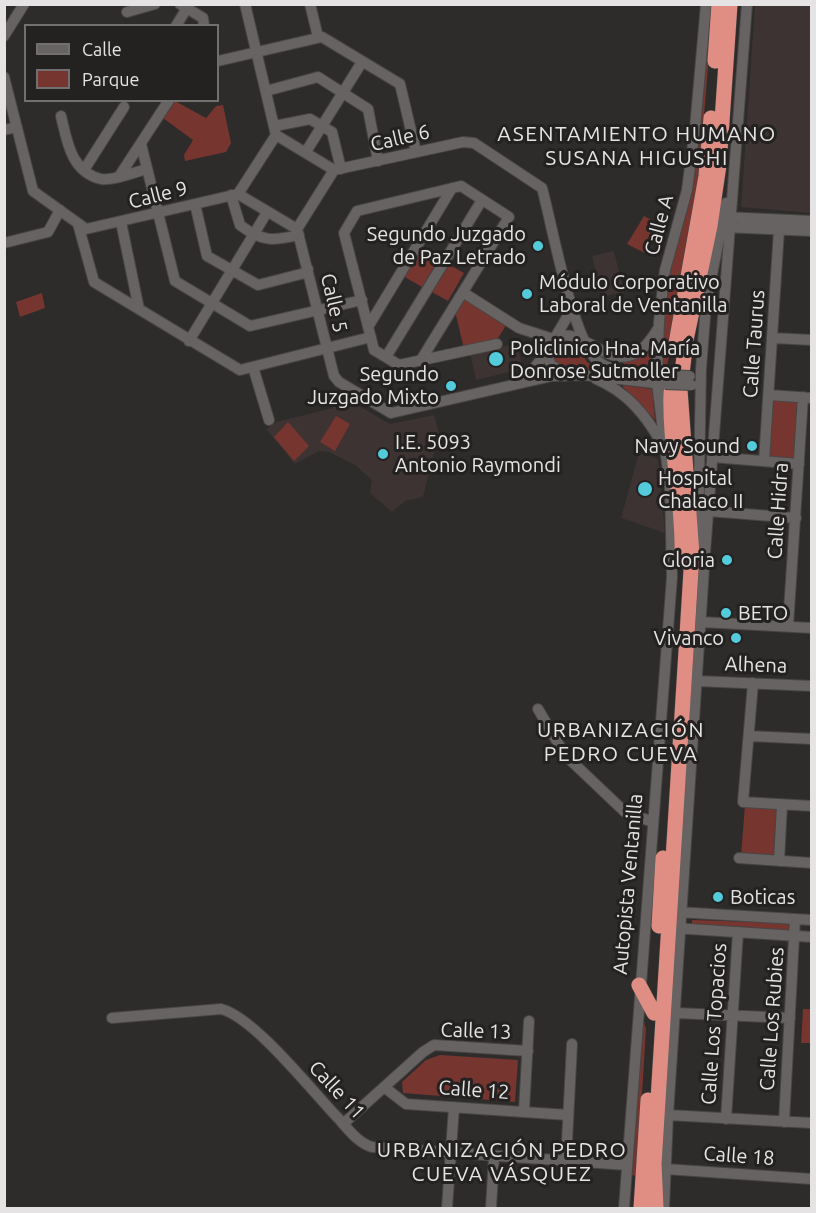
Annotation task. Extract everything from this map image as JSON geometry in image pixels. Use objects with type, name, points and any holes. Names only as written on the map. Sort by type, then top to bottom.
[{"type":"highway","points":[[678,380],[680,314],[706,176],[719,4]]},
{"type":"highway","points":[[678,380],[710,226],[718,165],[730,4]]},
{"type":"highway","name":"Autopista Ventanilla","points":[[669,928],[688,641],[692,533],[678,380]]},
{"type":"highway","name":"Autopista Ventanilla","points":[[670,911],[682,555],[676,463],[670,426],[678,380]]},
{"type":"highway","points":[[688,641],[701,622]]},
{"type":"highway","points":[[641,1209],[654,1013],[669,928]]},
{"type":"highway","points":[[656,1209],[654,1164],[669,928]]},
{"type":"highway","points":[[639,985],[654,1013]]},
{"type":"highway","points":[[660,1061],[674,1035]]},
{"type":"street","points":[[4,36],[24,4]]},
{"type":"street","points":[[127,12],[155,4]]},
{"type":"street","points":[[245,4],[275,130],[337,169]]},
{"type":"street","points":[[310,4],[320,37],[400,84],[416,152]]},
{"type":"street","name":"Calle A","points":[[678,380],[658,327],[665,270],[687,190],[706,4]]},
{"type":"street","points":[[726,222],[736,150],[747,4]]},
{"type":"street","points":[[177,24],[184,7],[203,18],[204,24]]},
{"type":"street","points":[[219,61],[257,54],[320,37]]},
{"type":"street","points":[[307,150],[341,92],[362,62]]},
{"type":"street","points":[[4,77],[33,191],[82,227],[92,281],[240,370],[326,348],[369,332],[452,188]]},
{"type":"street","points":[[266,91],[317,77],[368,109],[378,161]]},
{"type":"street","points":[[120,175],[168,102]]},
{"type":"street","points":[[84,171],[124,107]]},
{"type":"street","points":[[61,116],[75,163],[84,171],[102,179],[147,170]]},
{"type":"street","points":[[308,119],[321,125],[333,134],[337,169],[298,232],[273,241],[254,234],[240,225],[234,194],[275,130],[308,119]]},
{"type":"street","points":[[4,130],[17,127]]},
{"type":"street","name":"Calle 6","points":[[337,169],[463,142],[474,143],[542,188],[573,307]]},
{"type":"street","points":[[141,144],[174,280],[250,326],[362,300]]},
{"type":"street","points":[[421,360],[509,217],[464,187],[355,212],[344,233],[373,350],[399,365],[497,344]]},
{"type":"street","points":[[234,194],[298,232]]},
{"type":"street","name":"Calle 9","points":[[82,227],[121,222],[234,194]]},
{"type":"street","points":[[386,357],[482,200]]},
{"type":"street","points":[[195,204],[207,256],[231,271],[260,285],[305,273],[308,269]]},
{"type":"street","points":[[4,243],[48,232],[60,210]]},
{"type":"street","points":[[189,341],[266,214]]},
{"type":"street","points":[[726,222],[812,221]]},
{"type":"street","points":[[121,222],[140,309]]},
{"type":"street","points":[[726,222],[779,230],[812,231]]},
{"type":"street","name":"Autopista Ventanilla","points":[[624,1209],[639,985],[672,577],[671,512],[665,449],[678,380],[706,305],[726,222]]},
{"type":"street","name":"Autopista Ventanilla","points":[[664,1209],[675,1013],[669,928],[670,911],[698,681],[726,222]]},
{"type":"street","name":"Calle Taurus","points":[[764,461],[779,230]]},
{"type":"street","name":"Calle 5","points":[[298,232],[326,348],[334,376],[339,382],[395,414],[524,381]]},
{"type":"street","points":[[464,293],[519,328],[553,339],[567,335],[611,355],[633,354],[647,346],[658,327]]},
{"type":"street","points":[[573,307],[590,353],[607,367],[678,380]]},
{"type":"street","points":[[524,381],[546,353],[573,307]]},
{"type":"street","points":[[773,338],[812,340]]},
{"type":"street","points":[[546,353],[551,365],[568,374]]},
{"type":"street","points":[[253,367],[269,420]]},
{"type":"street","points":[[524,381],[568,374],[678,380]]},
{"type":"street","points":[[584,375],[605,383],[635,405],[650,421],[665,449]]},
{"type":"street","name":"Autopista Ventanilla","points":[[678,380],[698,540],[705,553]]},
{"type":"street","points":[[769,395],[807,397]]},
{"type":"street","name":"Calle Hidra","points":[[788,626],[799,464],[807,397]]},
{"type":"street","points":[[712,457],[799,464]]},
{"type":"street","points":[[708,511],[796,518]]},
{"type":"street","points":[[701,622],[812,628]]},
{"type":"street","name":"Alhena","points":[[698,681],[812,686]]},
{"type":"street","points":[[753,683],[743,802],[812,806]]},
{"type":"street","points":[[538,709],[565,755],[625,812],[653,822]]},
{"type":"street","points":[[749,736],[812,739]]},
{"type":"street","points":[[779,861],[783,805]]},
{"type":"street","points":[[739,858],[812,863]]},
{"type":"street","points":[[670,911],[812,920]]},
{"type":"street","name":"Calle Los Rubies","points":[[784,1122],[795,919]]},
{"type":"street","points":[[669,928],[812,937]]},
{"type":"street","name":"Calle Los Topacios","points":[[726,1119],[738,932]]},
{"type":"street","name":"Calle 11","points":[[112,1018],[220,1009],[229,1011],[254,1031],[307,1083],[358,1140],[372,1148],[627,1165]]},
{"type":"street","points":[[675,1013],[790,1018]]},
{"type":"street","points":[[524,1111],[529,1021]]},
{"type":"street","points":[[566,1161],[572,1044]]},
{"type":"street","name":"Calle 13","points":[[344,1124],[423,1052],[434,1045],[528,1051]]},
{"type":"street","name":"Calle 12","points":[[384,1087],[406,1104],[568,1115]]},
{"type":"street","points":[[447,1209],[454,1107]]},
{"type":"street","points":[[668,1115],[812,1124]]},
{"type":"street","points":[[491,1209],[494,1157]]},
{"type":"street","name":"Calle 18","points":[[665,1169],[812,1179]]},
{"type":"shaded area","points":[[755,5],[811,5],[811,213],[741,207]]},
{"type":"shaded area","points":[[614,251],[624,292],[602,297],[592,256]]},
{"type":"shaded area","name":"Policlinico Hna. María Donrose Sutmoller","points":[[517,344],[522,365],[518,370],[476,380],[470,353]]},
{"type":"shaded area","name":"I.E. 5093 Antonio Raymondi","points":[[344,397],[347,402],[354,403],[390,424],[434,415],[439,433],[423,497],[405,501],[392,512],[370,493],[372,480],[355,465],[329,452],[319,451],[295,464],[266,429],[276,422],[333,408],[333,400]]},
{"type":"shaded area","name":"Hospital Chalaco II","points":[[639,453],[658,459],[665,533],[621,518]]},
{"type":"green space","points":[[709,5],[713,5],[698,190],[667,367],[661,368],[666,292]]},
{"type":"green space","points":[[174,102],[206,118],[216,106],[223,105],[231,143],[226,152],[185,161],[184,155],[193,140],[163,118]]},
{"type":"green space","points":[[644,216],[662,226],[645,253],[627,244]]},
{"type":"green space","points":[[421,246],[440,257],[422,287],[403,276]]},
{"type":"green space","points":[[446,263],[464,273],[448,301],[430,291]]},
{"type":"green space","points":[[42,293],[45,308],[20,317],[16,302]]},
{"type":"green space","points":[[465,295],[508,322],[495,343],[464,349],[455,311]]},
{"type":"green space","points":[[563,342],[577,345],[587,362],[607,374],[561,368],[556,364],[552,352]]},
{"type":"green space","points":[[652,350],[651,369],[624,365],[623,362],[643,357]]},
{"type":"green space","points":[[623,385],[652,389],[655,420],[623,387]]},
{"type":"green space","points":[[769,395],[803,400],[799,462],[764,460]]},
{"type":"green space","points":[[336,416],[350,424],[335,451],[320,442]]},
{"type":"green space","points":[[288,422],[309,446],[294,461],[274,437]]},
{"type":"green space","points":[[745,805],[783,808],[780,859],[741,856]]},
{"type":"green space","points":[[692,920],[789,923],[790,928],[789,931],[692,926]]},
{"type":"green space","points":[[803,1009],[811,1009],[811,1043],[801,1043]]},
{"type":"green space","points":[[641,1012],[646,1029],[637,1176],[631,1175]]},
{"type":"green space","points":[[440,1055],[518,1060],[515,1102],[403,1093],[402,1082],[426,1060]]},
{"type":"place","name":"Segundo Juzgado de Paz Letrado","points":[[538,246]]},
{"type":"place","name":"Módulo Corporativo Laboral de Ventanilla","points":[[527,294]]},
{"type":"place","name":"Policlinico Hna. María Donrose Sutmoller","points":[[496,359]]},
{"type":"place","name":"Segundo Juzgado Mixto","points":[[451,386]]},
{"type":"place","name":"Navy Sound","points":[[752,446]]},
{"type":"place","name":"I.E. 5093 Antonio Raymondi","points":[[383,454]]},
{"type":"place","name":"Hospital Chalaco II","points":[[645,489]]},
{"type":"place","name":"Gloria","points":[[727,560]]},
{"type":"place","name":"BETO","points":[[726,613]]},
{"type":"place","name":"Vivanco","points":[[736,638]]},
{"type":"place","name":"Boticas","points":[[718,897]]},
{"type":"district","name":"ASENTAMIENTO HUMANO SUSANA HIGUSHI","points":[[637,146]]},
{"type":"district","name":"URBANIZACIÓN PEDRO CUEVA","points":[[621,742]]},
{"type":"district","name":"URBANIZACIÓN PEDRO CUEVA VÁSQUEZ","points":[[502,1162]]}]
